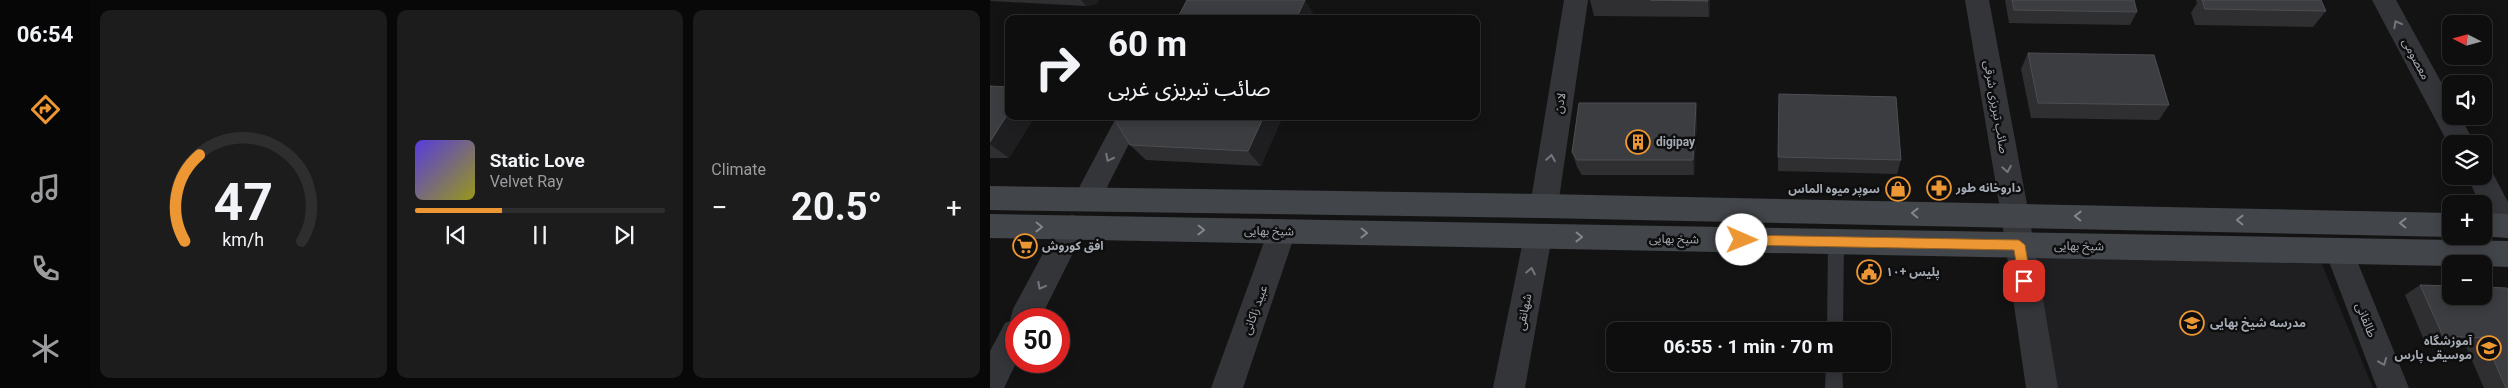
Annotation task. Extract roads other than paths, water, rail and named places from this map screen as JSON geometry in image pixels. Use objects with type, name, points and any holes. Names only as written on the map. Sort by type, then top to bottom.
[{"type":"main road","points":[[990,198],[1544,206],[2442,224]]},
{"type":"main road","name":"شیخ بهایی","points":[[990,226],[2508,254]]},
{"type":"street","name":"لادن","points":[[1544,206],[1576,0]]},
{"type":"street","name":"صائب تبریزی شرقی","points":[[1977,0],[2015,215],[2042,388]]},
{"type":"street","name":"معصومی","points":[[2384,0],[2457,135]]},
{"type":"street","points":[[1088,199],[1128,120]]},
{"type":"street","points":[[2483,185],[2499,226]]},
{"type":"street","points":[[1030,308],[1072,228]]},
{"type":"street","name":"عبید زاکانی","points":[[1227,388],[1282,232]]},
{"type":"street","name":"شهانقی","points":[[1509,388],[1538,236]]},
{"type":"street","name":"طالقانی","points":[[2339,251],[2394,388]]},
{"type":"street","points":[[990,382],[1005,354]]},
{"type":"lane","points":[[1835,322],[1836,242]]},
{"type":"lane","points":[[1834,372],[1834,388]]},
{"type":"place","name":"digipay","points":[[1638,142]]},
{"type":"place","name":"داروخانه طور","points":[[1939,188]]},
{"type":"place","name":"سوپر میوه الماس","points":[[1898,189]]},
{"type":"place","name":"افق کوروش","points":[[1025,246]]},
{"type":"place","name":"پلیس +۱۰","points":[[1869,272]]},
{"type":"place","name":"مدرسه شیخ بهایی","points":[[2192,323]]},
{"type":"place","name":"آموزشگاه موسیقی پارس","points":[[2489,348]]}]
